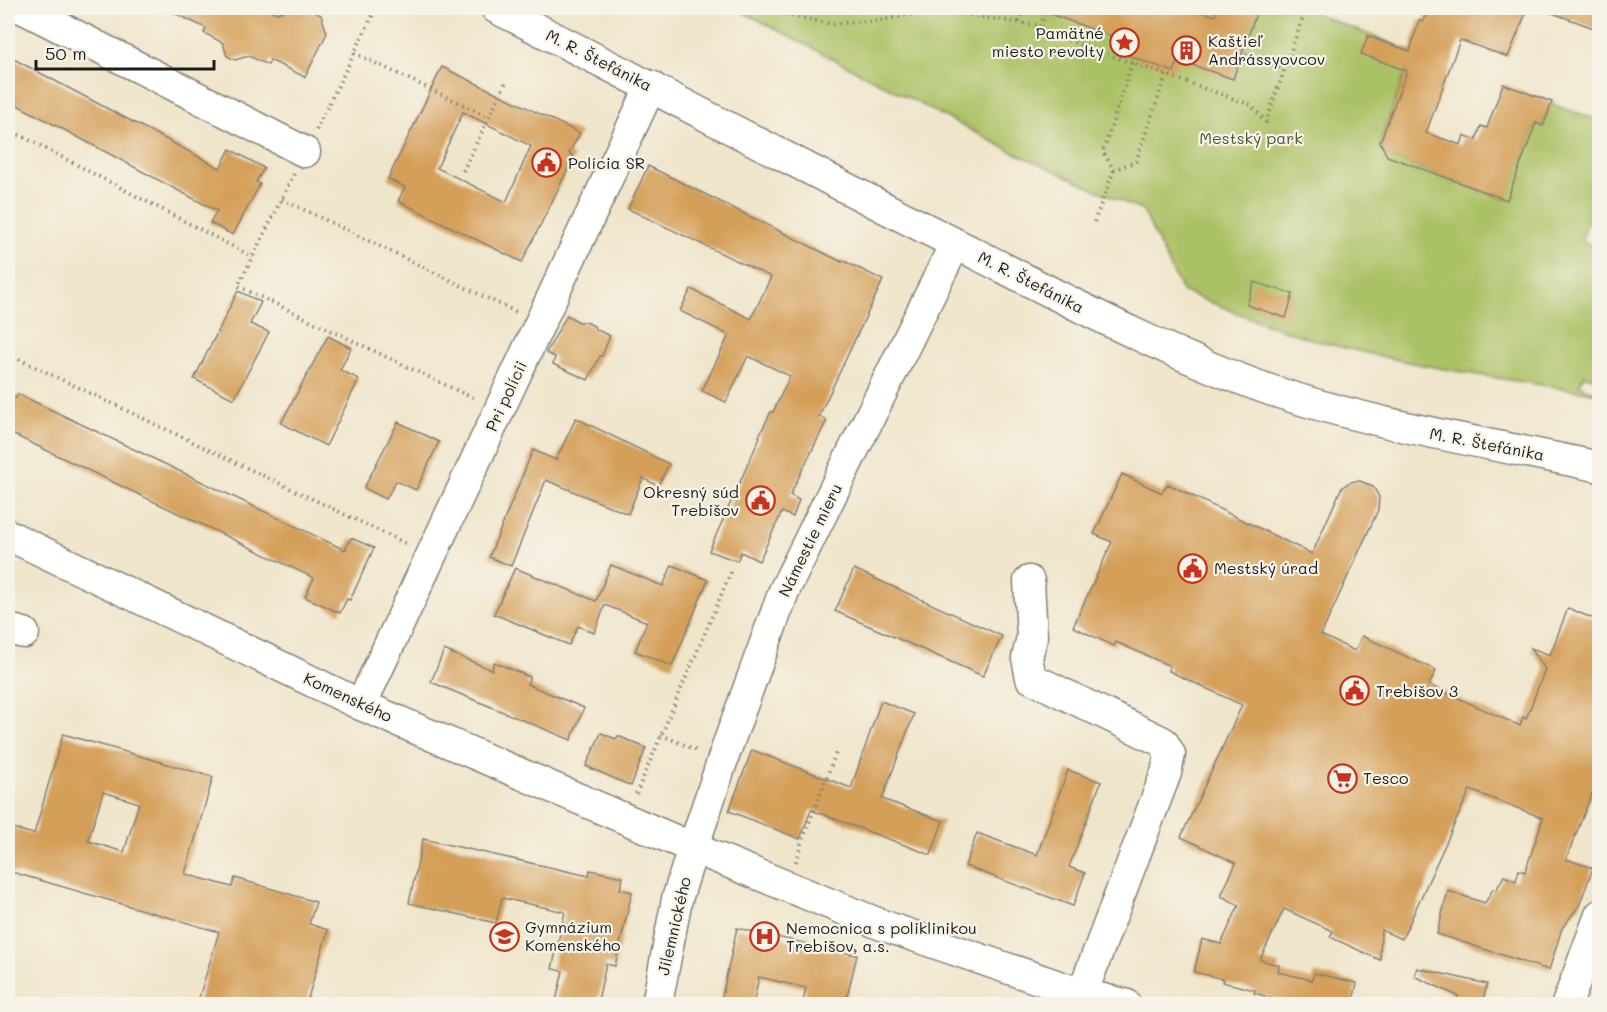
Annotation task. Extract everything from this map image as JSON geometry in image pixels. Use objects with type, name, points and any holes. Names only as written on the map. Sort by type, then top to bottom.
[{"type":"street","points":[[22,8],[305,152]]},
{"type":"street","name":"M. R. Štefánika","points":[[496,8],[955,244],[1135,333],[1232,375],[1309,402],[1426,432],[1599,467]]},
{"type":"street","name":"Pri polícii","points":[[361,705],[651,86]]},
{"type":"street","name":"Námestie mieru","points":[[693,848],[784,591],[955,244]]},
{"type":"street","name":"Komenského","points":[[8,535],[361,705],[693,848],[882,925],[1082,994],[1125,1005]]},
{"type":"street","points":[[1029,581],[1032,638],[1027,658],[1031,678],[1163,742],[1170,754],[1166,773],[1082,994]]},
{"type":"street","name":"Jilemnického","points":[[657,1005],[677,899],[693,848]]},
{"type":"street","points":[[1567,1005],[1599,915]]},
{"type":"path","points":[[769,8],[791,16],[832,24],[951,12],[1041,26]]},
{"type":"path","points":[[1019,22],[1023,8]]},
{"type":"path","points":[[1047,8],[1039,30],[1251,105],[1266,122],[1306,8]]},
{"type":"path","points":[[354,53],[489,117]]},
{"type":"path","points":[[1245,55],[1284,69]]},
{"type":"path","points":[[1114,170],[1104,152],[1132,63]]},
{"type":"path","points":[[1094,222],[1114,170],[1136,161],[1166,75]]},
{"type":"path","points":[[463,171],[506,82]]},
{"type":"path","points":[[8,129],[253,257]]},
{"type":"path","points":[[282,199],[540,323]]},
{"type":"path","points":[[246,270],[238,286],[466,395]]},
{"type":"path","points":[[8,354],[431,555]]},
{"type":"path","points":[[636,794],[732,570]]},
{"type":"path","points":[[662,735],[708,754]]},
{"type":"path","points":[[794,868],[837,750]]},
{"type":"path","points":[[1238,1005],[1240,996]]},
{"type":"green space","name":"Mestský park","points":[[735,8],[1316,8],[1314,13],[1413,52],[1380,142],[1387,156],[1506,200],[1536,123],[1543,126],[1552,102],[1557,106],[1599,120],[1596,145],[1599,147],[1599,193],[1581,241],[1599,248],[1599,369],[1597,368],[1591,378],[1584,375],[1579,385],[1598,394],[1369,354],[1278,328],[1182,291],[1143,211],[1013,152]]},
{"type":"building","points":[[164,8],[265,8],[277,13],[293,8],[306,8],[321,15],[327,33],[305,77],[270,60],[268,65],[249,56],[235,60],[227,56],[223,43],[204,33],[206,28]]},
{"type":"building","name":"Kaštieľ Andrássyovcov","points":[[1039,8],[1192,8],[1215,16],[1218,8],[1258,8],[1233,79],[1178,60],[1174,72],[1129,56],[1134,44],[1039,10]]},
{"type":"building","points":[[1428,8],[1528,8],[1508,57],[1460,40],[1426,133],[1461,145],[1464,135],[1476,140],[1481,126],[1487,128],[1503,84],[1552,102],[1543,126],[1536,123],[1507,200],[1387,156],[1380,142],[1407,71],[1361,54],[1368,36],[1410,51],[1419,20],[1423,22]]},
{"type":"building","points":[[1544,8],[1599,8],[1599,30],[1544,10]]},
{"type":"building","points":[[8,56],[220,168],[230,149],[264,168],[256,182],[260,184],[233,235],[210,223],[217,211],[8,100]]},
{"type":"building","name":"Polícia SR","points":[[442,67],[580,133],[569,153],[574,157],[522,262],[398,201],[405,187],[388,179]],"holes":[[[463,112],[531,146],[506,202],[437,168]]]},
{"type":"building","points":[[648,166],[883,280],[819,416],[827,420],[790,495],[799,500],[793,517],[782,512],[759,561],[741,552],[737,561],[709,551],[759,436],[790,376],[748,356],[726,402],[702,391],[729,335],[680,311],[691,289],[751,319],[771,277],[628,209]]},
{"type":"building","points":[[1254,282],[1293,294],[1286,318],[1247,305]]},
{"type":"building","points":[[238,291],[261,302],[250,324],[269,332],[234,399],[194,379]]},
{"type":"building","points":[[567,315],[579,322],[586,322],[610,336],[588,380],[553,364],[555,357],[546,353]]},
{"type":"building","points":[[328,336],[351,348],[340,370],[359,379],[326,446],[281,423]]},
{"type":"building","points":[[8,394],[16,398],[18,394],[345,550],[351,538],[374,548],[350,600],[347,599],[340,613],[305,597],[314,578],[8,432]]},
{"type":"building","points":[[576,418],[669,464],[658,486],[643,478],[628,514],[546,480],[511,566],[489,557],[533,450],[556,460]]},
{"type":"building","points":[[398,422],[439,442],[416,490],[396,481],[386,499],[364,488]]},
{"type":"building","points":[[1122,474],[1162,493],[1168,484],[1312,554],[1341,489],[1355,481],[1370,485],[1379,497],[1378,510],[1321,635],[1355,651],[1362,636],[1436,670],[1429,685],[1520,726],[1523,717],[1526,719],[1545,669],[1531,648],[1550,655],[1568,608],[1599,621],[1599,776],[1566,859],[1593,868],[1579,906],[1562,928],[1549,970],[1437,934],[1448,891],[1485,903],[1504,876],[1516,881],[1519,870],[1525,872],[1543,818],[1470,790],[1402,939],[1381,930],[1380,960],[1330,937],[1333,931],[1284,909],[1260,960],[1279,965],[1278,972],[1312,980],[1314,973],[1357,983],[1352,1005],[1300,1005],[1254,993],[1255,990],[1194,972],[1202,939],[1221,944],[1239,905],[1221,896],[1236,863],[1181,837],[1242,705],[1169,671],[1170,666],[1116,642],[1114,646],[1073,627],[1112,542],[1094,534]]},
{"type":"building","points":[[611,565],[663,586],[672,565],[708,580],[672,666],[635,651],[647,622],[605,605],[594,633],[578,626],[569,645],[494,614],[515,568],[596,601]]},
{"type":"building","points":[[854,569],[1002,636],[983,676],[835,611]]},
{"type":"building","points":[[444,650],[492,670],[494,662],[530,677],[527,684],[584,708],[571,740],[431,682]]},
{"type":"building","points":[[881,701],[914,714],[882,799],[943,821],[931,855],[811,810],[800,839],[729,811],[752,750],[851,788]]},
{"type":"building","points":[[601,733],[616,739],[618,736],[646,748],[631,786],[586,766]]},
{"type":"building","points":[[63,734],[213,777],[185,874],[232,887],[235,878],[316,902],[309,924],[328,930],[306,1005],[208,1005],[198,1001],[219,932],[8,871],[8,827],[34,834]],"holes":[[[103,792],[139,803],[124,852],[88,841]]]},
{"type":"building","points":[[1068,770],[1101,782],[1069,867],[1085,873],[1073,906],[965,866],[977,833],[1037,855]]},
{"type":"building","points":[[423,839],[589,876],[590,870],[623,877],[620,889],[632,892],[615,966],[606,964],[597,1005],[555,1005],[563,971],[552,969],[565,912],[502,898],[496,923],[409,903]]},
{"type":"building","points":[[737,928],[857,955],[845,1005],[802,1005],[806,988],[759,977],[753,1005],[720,1005]]},
{"type":"building","points":[[1417,968],[1487,984],[1482,1005],[1455,1005],[1458,996],[1414,976]]},
{"type":"place","name":"Pamätné miesto revolty","points":[[1125,42]]},
{"type":"place","name":"Kaštieľ Andrássyovcov","points":[[1187,50]]},
{"type":"place","name":"Polícia SR","points":[[547,163]]},
{"type":"place","name":"Okresný súd Trebišov","points":[[760,501]]},
{"type":"place","name":"Mestský úrad","points":[[1193,568]]},
{"type":"place","name":"Trebišov 3","points":[[1355,691]]},
{"type":"place","name":"Tesco","points":[[1342,778]]},
{"type":"place","name":"Gymnázium Komenského","points":[[504,936]]},
{"type":"place","name":"Nemocnica s poliklinikou Trebišov, a.s.","points":[[765,937]]}]
